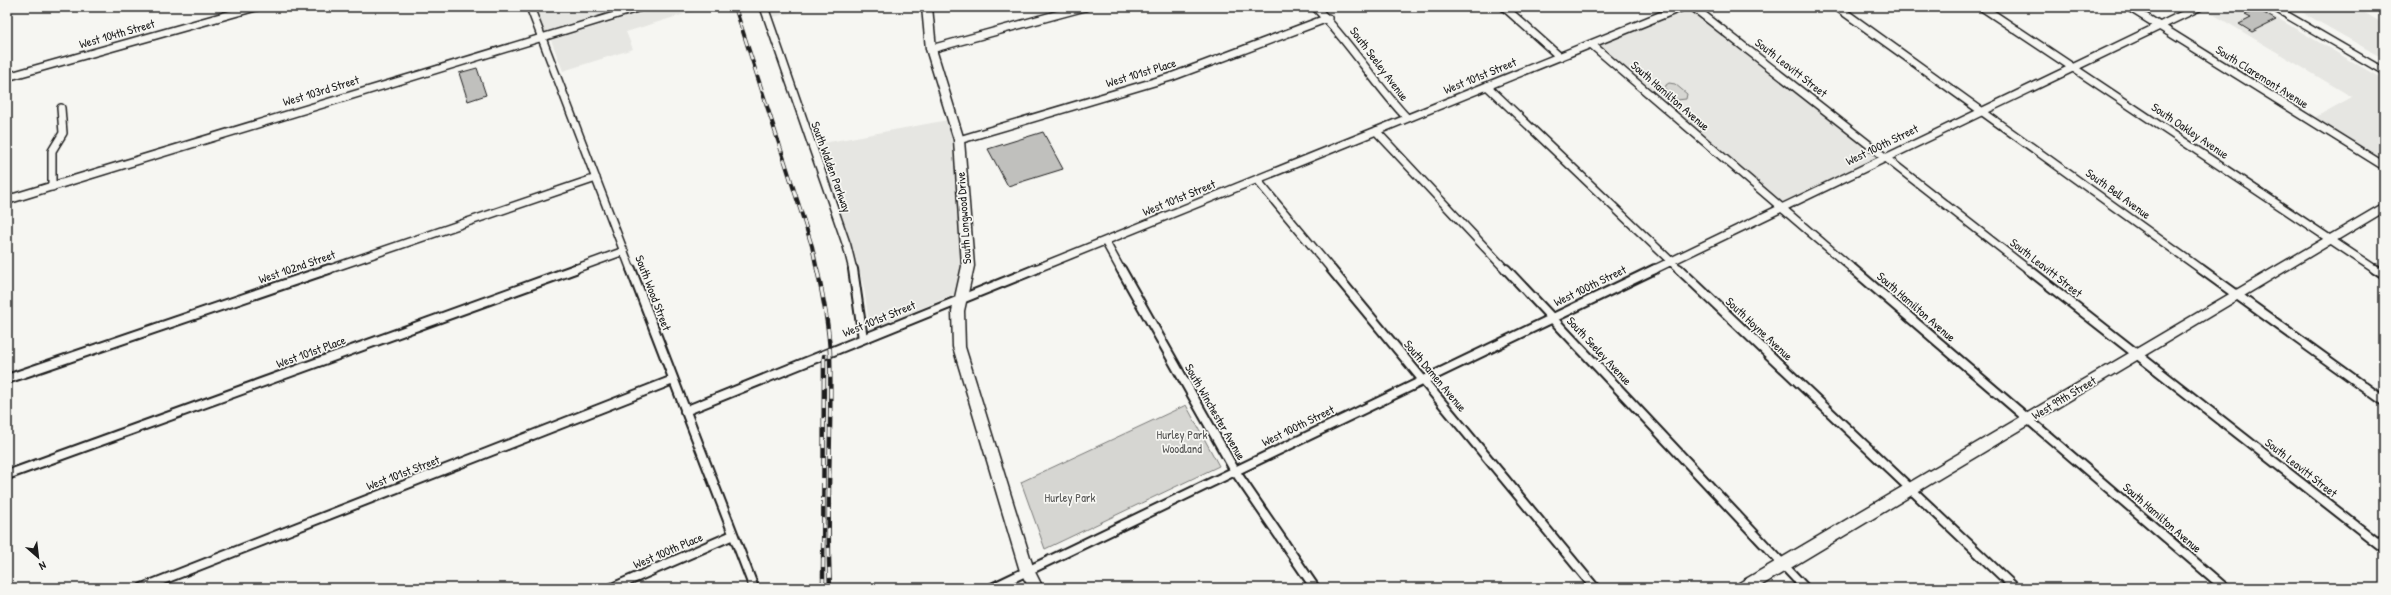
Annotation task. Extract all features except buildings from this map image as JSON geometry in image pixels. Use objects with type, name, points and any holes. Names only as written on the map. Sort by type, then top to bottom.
[{"type":"street","name":"West 104th Street","points":[[7,77],[256,7]]},
{"type":"street","name":"South Wood Street","points":[[530,7],[754,588]]},
{"type":"street","name":"West 103rd Street","points":[[7,200],[643,7]]},
{"type":"street","name":"South Walden Parkway","points":[[764,7],[847,246],[855,278],[863,339]]},
{"type":"street","name":"South Longwood Drive","points":[[927,7],[931,49],[959,140],[968,266],[967,277],[958,311],[959,347],[1026,571],[1036,588]]},
{"type":"street","points":[[931,49],[1085,7]]},
{"type":"street","name":"South Seeley Avenue","points":[[1316,7],[1328,18],[1357,52],[1387,98],[1407,118]]},
{"type":"street","points":[[1504,7],[1560,56]]},
{"type":"street","name":"West 101st Street","points":[[685,411],[1682,7]]},
{"type":"street","name":"South Leavitt Street","points":[[1693,7],[2384,548]]},
{"type":"street","name":"South Bell Avenue","points":[[1838,7],[2384,401]]},
{"type":"street","name":"South Oakley Avenue","points":[[1982,7],[2384,275]]},
{"type":"street","name":"South Claremont Avenue","points":[[2129,7],[2384,166]]},
{"type":"street","name":"West 100th Street","points":[[992,588],[2199,7]]},
{"type":"street","points":[[2272,7],[2384,72]]},
{"type":"street","name":"West 101st Place","points":[[959,140],[1171,77],[1328,18]]},
{"type":"street","name":"South Hamilton Avenue","points":[[1591,44],[2225,588]]},
{"type":"street","name":"South Hoyne Avenue","points":[[1487,86],[2016,588]]},
{"type":"street","points":[[52,187],[52,151],[64,133],[61,108]]},
{"type":"street","name":"South Seeley Avenue","points":[[1376,131],[1805,588]]},
{"type":"street","name":"West 102nd Street","points":[[7,379],[596,178]]},
{"type":"street","name":"South Damen Avenue","points":[[1256,180],[1595,588]]},
{"type":"street","name":"West 99th Street","points":[[1744,588],[2384,207]]},
{"type":"street","name":"South Winchester Avenue","points":[[1105,241],[1235,471],[1315,588]]},
{"type":"street","name":"West 101st Place","points":[[7,475],[624,251]]},
{"type":"street","name":"West 101st Street","points":[[142,588],[674,380]]},
{"type":"street","name":"West 100th Place","points":[[612,588],[733,535]]},
{"type":"shaded area","points":[[546,7],[626,7],[544,32],[535,10]]},
{"type":"shaded area","points":[[660,7],[707,7],[626,32],[633,49],[563,71],[551,40]]},
{"type":"shaded area","points":[[770,7],[814,7],[773,17]]},
{"type":"shaded area","points":[[2212,7],[2258,7],[2384,80],[2384,161],[2314,118],[2352,97],[2206,10]]},
{"type":"shaded area","points":[[2293,7],[2355,7],[2384,24],[2384,59]]},
{"type":"shaded area","points":[[1689,9],[1879,157],[1784,203],[1599,45]]},
{"type":"shaded area","points":[[948,120],[954,157],[961,264],[956,294],[870,329],[864,288],[853,249],[818,144]]},
{"type":"green space","points":[[1669,83],[1675,84],[1687,94],[1686,99],[1677,100],[1665,90],[1666,85]]},
{"type":"green space","name":"Hurley Park","points":[[1186,405],[1219,466],[1045,549],[1021,482]]},
{"type":"railway","points":[[735,7],[812,246],[817,270]]},
{"type":"railway","points":[[817,269],[827,321],[830,353],[830,588]]},
{"type":"railway","points":[[823,588],[824,356]]},
{"type":"park label","name":"Hurley Park Woodland","points":[[1182,442]]}]
